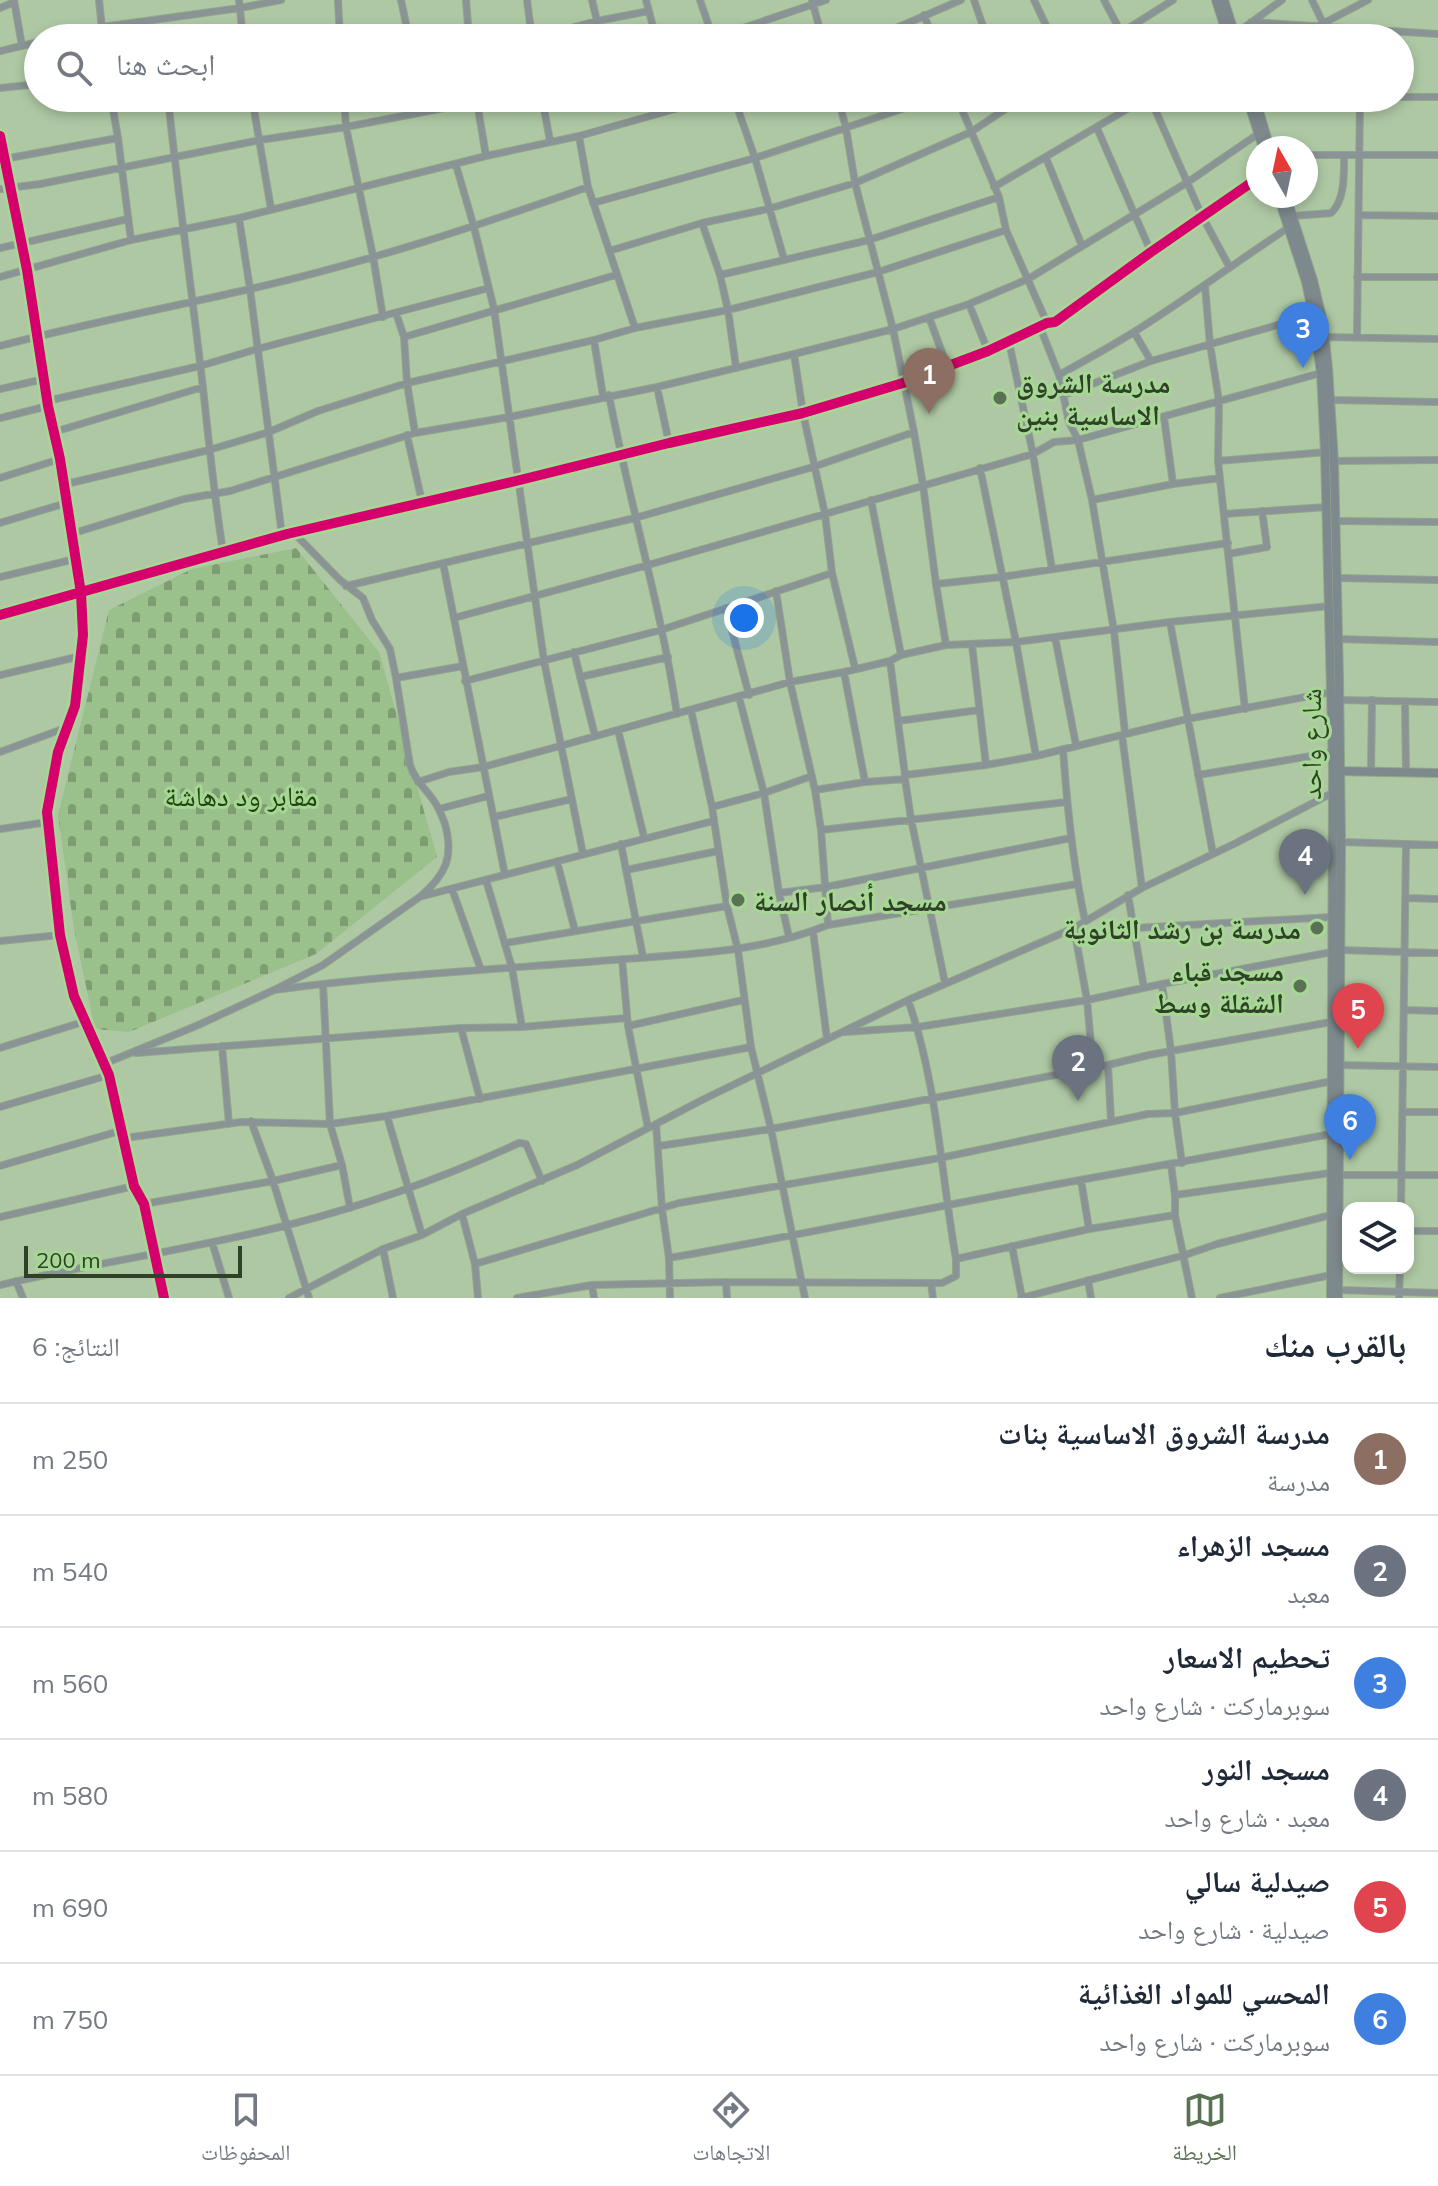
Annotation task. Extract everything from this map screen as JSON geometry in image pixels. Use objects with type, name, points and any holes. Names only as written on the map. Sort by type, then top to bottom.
[{"type":"street","points":[[99,0],[102,24]]},
{"type":"street","points":[[239,0],[242,24]]},
{"type":"street","points":[[124,24],[281,0]]},
{"type":"street","points":[[338,0],[339,24]]},
{"type":"street","points":[[401,0],[406,24]]},
{"type":"street","points":[[466,0],[468,24]]},
{"type":"street","points":[[527,0],[531,24]]},
{"type":"street","points":[[592,0],[597,21]]},
{"type":"street","points":[[646,0],[652,24]]},
{"type":"street","points":[[700,0],[708,24]]},
{"type":"street","points":[[753,24],[826,0]]},
{"type":"street","points":[[904,24],[961,0]]},
{"type":"street","points":[[974,0],[982,24]]},
{"type":"street","points":[[1034,0],[1045,24]]},
{"type":"street","points":[[1104,0],[1116,24]]},
{"type":"street","points":[[1139,24],[1173,0]]},
{"type":"street","points":[[1216,0],[1227,24]]},
{"type":"street","points":[[1224,0],[1230,24]]},
{"type":"street","points":[[1249,24],[1282,0]]},
{"type":"street","points":[[1312,0],[1320,24]]},
{"type":"street","points":[[1322,24],[1368,0]]},
{"type":"street","points":[[0,8],[14,1],[22,46],[0,51]]},
{"type":"street","points":[[813,3],[818,24]]},
{"type":"street","points":[[586,24],[649,11]]},
{"type":"street","points":[[924,15],[928,24]]},
{"type":"street","points":[[1251,22],[1297,24]]},
{"type":"street","points":[[1414,32],[1436,33]]},
{"type":"street","points":[[0,88],[24,85]]},
{"type":"street","points":[[1414,97],[1438,97]]},
{"type":"street","points":[[113,112],[131,240]]},
{"type":"street","points":[[169,112],[223,551]]},
{"type":"street","points":[[255,112],[271,209]]},
{"type":"street","points":[[345,112],[383,317]]},
{"type":"street","points":[[0,189],[419,112]]},
{"type":"street","points":[[479,112],[486,156]]},
{"type":"street","points":[[545,112],[550,141]]},
{"type":"street","points":[[0,277],[131,240],[239,218],[666,112]]},
{"type":"street","points":[[739,112],[784,259]]},
{"type":"street","points":[[842,112],[855,183],[893,329],[914,432],[946,645]]},
{"type":"street","points":[[593,203],[755,158],[893,112]]},
{"type":"street","points":[[963,112],[999,197],[1006,230],[1044,325],[1092,500],[1114,631],[1142,888]]},
{"type":"street","points":[[609,251],[855,183],[971,132],[997,112]]},
{"type":"street","points":[[994,187],[1124,112]]},
{"type":"street","points":[[1155,112],[1202,216],[1229,266]]},
{"type":"street","points":[[71,534],[184,499],[230,491],[407,435],[657,387],[893,329],[969,304],[1028,279],[1188,182],[1258,134],[1251,112]]},
{"type":"street","points":[[1259,112],[1266,136]]},
{"type":"street","points":[[1357,337],[1360,112]]},
{"type":"street","points":[[1097,128],[1151,252]]},
{"type":"street","points":[[0,136],[27,270],[81,593],[83,635],[75,706],[58,752],[47,812],[60,935],[74,996],[106,1063],[134,1186],[144,1204],[164,1298]]},
{"type":"street","points":[[579,136],[588,187],[635,328]]},
{"type":"street","points":[[4,159],[118,138]]},
{"type":"street","points":[[1318,155],[1438,155]]},
{"type":"street","points":[[1293,216],[1331,213],[1335,210],[1344,180],[1344,156]]},
{"type":"street","points":[[1046,158],[1082,246]]},
{"type":"street","points":[[456,165],[494,309],[520,480],[533,595],[583,854]]},
{"type":"street","points":[[0,615],[293,532],[803,413],[903,383],[1055,322],[1246,186]]},
{"type":"street","points":[[0,346],[250,289],[373,256],[474,227],[588,187]]},
{"type":"street","points":[[720,275],[869,240],[999,197]]},
{"type":"street","name":"شارع واحد","points":[[1283,208],[1313,280],[1325,337],[1331,400],[1327,507],[1340,700],[1336,752]]},
{"type":"street","name":"شارع واحد","points":[[1290,208],[1292,230],[1313,315],[1336,521],[1337,578],[1330,606],[1336,752],[1332,917],[1336,951]]},
{"type":"street","points":[[1359,215],[1438,216]]},
{"type":"street","points":[[239,218],[282,535]]},
{"type":"street","points":[[0,248],[128,219]]},
{"type":"street","points":[[702,223],[720,275],[736,367]]},
{"type":"street","points":[[62,485],[209,450],[407,383],[635,328],[728,310],[878,272],[1006,230]]},
{"type":"street","points":[[1059,375],[1134,332],[1205,286],[1229,266],[1292,230]]},
{"type":"street","points":[[404,337],[616,275]]},
{"type":"street","points":[[1357,277],[1438,277]]},
{"type":"street","points":[[1205,286],[1219,401],[1218,461],[1245,709]]},
{"type":"street","points":[[0,418],[489,288]]},
{"type":"street","points":[[969,304],[988,351]]},
{"type":"street","points":[[396,313],[404,337],[415,433]]},
{"type":"street","points":[[1064,395],[1151,361],[1313,315]]},
{"type":"street","points":[[929,317],[947,366]]},
{"type":"street","points":[[1134,332],[1151,361]]},
{"type":"street","points":[[1325,337],[1438,339]]},
{"type":"street","points":[[594,340],[648,565],[677,714]]},
{"type":"street","points":[[1009,342],[1033,454],[1052,569]]},
{"type":"street","points":[[794,354],[813,467],[825,514],[832,573],[855,668]]},
{"type":"street","points":[[454,618],[1033,454],[1054,442],[1078,440],[1321,373]]},
{"type":"street","points":[[0,389],[44,379]]},
{"type":"street","points":[[54,432],[203,387]]},
{"type":"street","points":[[657,387],[669,443]]},
{"type":"street","points":[[1331,400],[1438,402]]},
{"type":"street","points":[[1164,417],[1173,484]]},
{"type":"street","points":[[346,586],[635,518],[813,467],[914,432]]},
{"type":"street","points":[[407,435],[422,502]]},
{"type":"street","points":[[1218,461],[1330,456],[1438,460]]},
{"type":"street","points":[[0,478],[60,459]]},
{"type":"street","points":[[980,468],[1036,756]]},
{"type":"street","points":[[1092,500],[1220,478]]},
{"type":"street","points":[[871,500],[901,655]]},
{"type":"street","points":[[0,523],[66,503]]},
{"type":"street","points":[[1224,514],[1327,507]]},
{"type":"street","points":[[1228,554],[1267,547],[1262,511]]},
{"type":"street","points":[[1336,521],[1438,522]]},
{"type":"street","points":[[106,1063],[196,1026],[323,965],[421,896],[440,876],[450,853],[439,809],[418,782],[410,765],[390,649],[363,598],[346,586],[293,532]]},
{"type":"street","points":[[936,584],[1228,543]]},
{"type":"street","points":[[0,577],[75,559]]},
{"type":"street","points":[[443,563],[505,875]]},
{"type":"street","points":[[465,681],[661,630],[832,573]]},
{"type":"street","points":[[1337,578],[1438,580]]},
{"type":"street","points":[[776,591],[790,682],[815,790],[828,925]]},
{"type":"street","points":[[418,782],[790,682],[844,672],[946,645],[1016,642],[1330,606]]},
{"type":"street","points":[[726,608],[749,695]]},
{"type":"street","points":[[1170,622],[1213,854]]},
{"type":"street","points":[[1055,637],[1076,745]]},
{"type":"street","points":[[1338,639],[1438,642]]},
{"type":"street","points":[[972,645],[986,765]]},
{"type":"street","points":[[574,652],[595,736]]},
{"type":"street","points":[[0,675],[81,656]]},
{"type":"street","points":[[580,677],[668,657]]},
{"type":"street","points":[[890,661],[911,819],[945,983]]},
{"type":"street","points":[[396,678],[463,666]]},
{"type":"street","points":[[844,672],[865,782]]},
{"type":"street","points":[[815,790],[1036,756],[1187,719],[1332,692]]},
{"type":"street","points":[[739,697],[764,793],[789,937]]},
{"type":"street","points":[[1340,700],[1438,702]]},
{"type":"street","points":[[1371,772],[1372,700]]},
{"type":"street","points":[[1405,702],[1406,773]]},
{"type":"street","points":[[691,710],[738,950],[751,1047],[805,1298]]},
{"type":"street","points":[[898,721],[979,710]]},
{"type":"street","points":[[0,752],[68,727]]},
{"type":"street","points":[[618,730],[644,837]]},
{"type":"street","points":[[1063,749],[1071,838],[1085,921]]},
{"type":"street","points":[[1198,775],[1336,752]]},
{"type":"street","points":[[1336,771],[1438,773]]},
{"type":"street","points":[[712,807],[812,776]]},
{"type":"street","points":[[289,1298],[308,1294],[383,1249],[422,1235],[462,1214],[542,1181],[908,1000],[1074,928],[1128,895],[1336,790]]},
{"type":"street","name":"شارع واحد","points":[[1331,1298],[1335,1237],[1331,1215],[1338,1065],[1336,951],[1341,842],[1336,790]]},
{"type":"street","points":[[439,809],[488,796]]},
{"type":"street","points":[[494,817],[572,799]]},
{"type":"street","points":[[821,830],[1067,802]]},
{"type":"street","points":[[421,896],[713,821]]},
{"type":"street","points":[[0,829],[48,822]]},
{"type":"street","points":[[779,893],[826,887],[1071,838]]},
{"type":"street","points":[[1341,842],[1438,845]]},
{"type":"street","points":[[621,844],[643,957]]},
{"type":"street","points":[[1401,1202],[1406,844]]},
{"type":"street","points":[[626,870],[718,851]]},
{"type":"street","points":[[557,861],[575,931]]},
{"type":"street","points":[[486,880],[512,968],[522,1027]]},
{"type":"street","points":[[274,990],[738,950],[828,925],[1077,884]]},
{"type":"street","points":[[452,889],[481,970]]},
{"type":"street","points":[[1128,895],[1144,988]]},
{"type":"street","points":[[1406,898],[1438,899]]},
{"type":"street","points":[[505,943],[727,906]]},
{"type":"street","points":[[1135,928],[1332,917]]},
{"type":"street","points":[[1074,928],[1087,1000],[1093,1068]]},
{"type":"street","points":[[813,931],[827,1039]]},
{"type":"street","points":[[0,941],[60,935]]},
{"type":"street","points":[[842,1032],[918,1027],[1087,1000],[1336,951],[1438,953]]},
{"type":"street","points":[[622,959],[628,1022],[648,1128]]},
{"type":"street","points":[[323,984],[330,1124],[350,1208]]},
{"type":"street","points":[[1162,984],[1182,1163]]},
{"type":"street","name":"شارع واحد","points":[[1336,999],[1331,1022],[1331,1134],[1338,1294]]},
{"type":"street","points":[[127,1054],[461,1028],[628,1022],[743,1000]]},
{"type":"street","points":[[517,1298],[592,1285],[931,1283],[949,1281],[956,1276],[931,1098],[918,1027],[908,1000]]},
{"type":"street","points":[[1405,1010],[1438,1011]]},
{"type":"street","points":[[0,1048],[86,1021]]},
{"type":"street","points":[[659,1146],[771,1129],[1331,1022]]},
{"type":"street","points":[[461,1028],[480,1099]]},
{"type":"street","points":[[222,1046],[229,1124]]},
{"type":"street","points":[[0,1166],[124,1134],[251,1121],[330,1124],[751,1047]]},
{"type":"street","points":[[1108,1065],[1111,1121]]},
{"type":"street","points":[[1338,1065],[1438,1067]]},
{"type":"street","points":[[0,1107],[109,1075]]},
{"type":"street","points":[[475,1264],[679,1203],[940,1158],[1111,1121],[1175,1113],[1332,1081]]},
{"type":"street","points":[[1403,1112],[1438,1112]]},
{"type":"street","points":[[387,1116],[422,1235]]},
{"type":"street","points":[[251,1121],[308,1294]]},
{"type":"street","points":[[656,1124],[670,1298]]},
{"type":"street","points":[[669,1258],[1331,1134]]},
{"type":"street","points":[[0,1285],[154,1255],[350,1208],[408,1189],[519,1143],[526,1144],[542,1181]]},
{"type":"street","points":[[144,1204],[342,1165]]},
{"type":"street","points":[[1171,1165],[1175,1215],[1192,1298]]},
{"type":"street","points":[[1175,1195],[1334,1174],[1438,1175]]},
{"type":"street","points":[[1081,1180],[1089,1229]]},
{"type":"street","points":[[0,1217],[134,1186]]},
{"type":"street","points":[[462,1214],[475,1264],[478,1298]]},
{"type":"street","points":[[956,1259],[1089,1229],[1175,1215]]},
{"type":"street","points":[[1012,1246],[1022,1298],[1331,1215]]},
{"type":"street","points":[[1414,1231],[1438,1231]]},
{"type":"street","points":[[212,1242],[229,1298]]},
{"type":"street","points":[[383,1249],[393,1298]]},
{"type":"street","points":[[1399,1295],[1400,1274]]},
{"type":"street","points":[[1225,1298],[1331,1275]]},
{"type":"street","points":[[1088,1280],[1091,1298]]},
{"type":"street","points":[[16,1281],[23,1298]]},
{"type":"street","points":[[726,1282],[727,1298]]},
{"type":"street","points":[[931,1283],[933,1298]]},
{"type":"street","points":[[592,1285],[594,1298]]},
{"type":"street","points":[[1338,1294],[1438,1293]]},
{"type":"green space","name":"مقابر ود دهاشة","points":[[296,548],[379,652],[437,857],[316,954],[129,1032],[95,1029],[74,929],[58,815],[109,610],[192,569]]},
{"type":"cycle path","points":[[0,136],[27,270],[81,593],[83,635],[75,706],[58,752],[47,812],[60,935],[74,996],[109,1075],[134,1186],[144,1204],[164,1298]]},
{"type":"cycle path","points":[[0,615],[287,534],[803,413],[903,383],[1055,322],[1246,186]]},
{"type":"place","name":"تحطيم الاسعار","points":[[1303,368]]},
{"type":"place","name":"مدرسة الشروق الاساسية بنين","points":[[1000,398]]},
{"type":"place","name":"مدرسة الشروق الاساسية بنات","points":[[929,414]]},
{"type":"place","name":"مسجد النور","points":[[1305,895]]},
{"type":"place","name":"مسجد أنصار السنة","points":[[738,900]]},
{"type":"place","name":"مدرسة بن رشد الثانوية","points":[[1317,928]]},
{"type":"place","name":"مسجد قباء الشقلة وسط","points":[[1300,986]]},
{"type":"place","name":"صيدلية سالي","points":[[1358,1049]]},
{"type":"place","name":"مسجد الزهراء","points":[[1078,1101]]},
{"type":"place","name":"المحسي للمواد الغذائية","points":[[1350,1160]]}]
